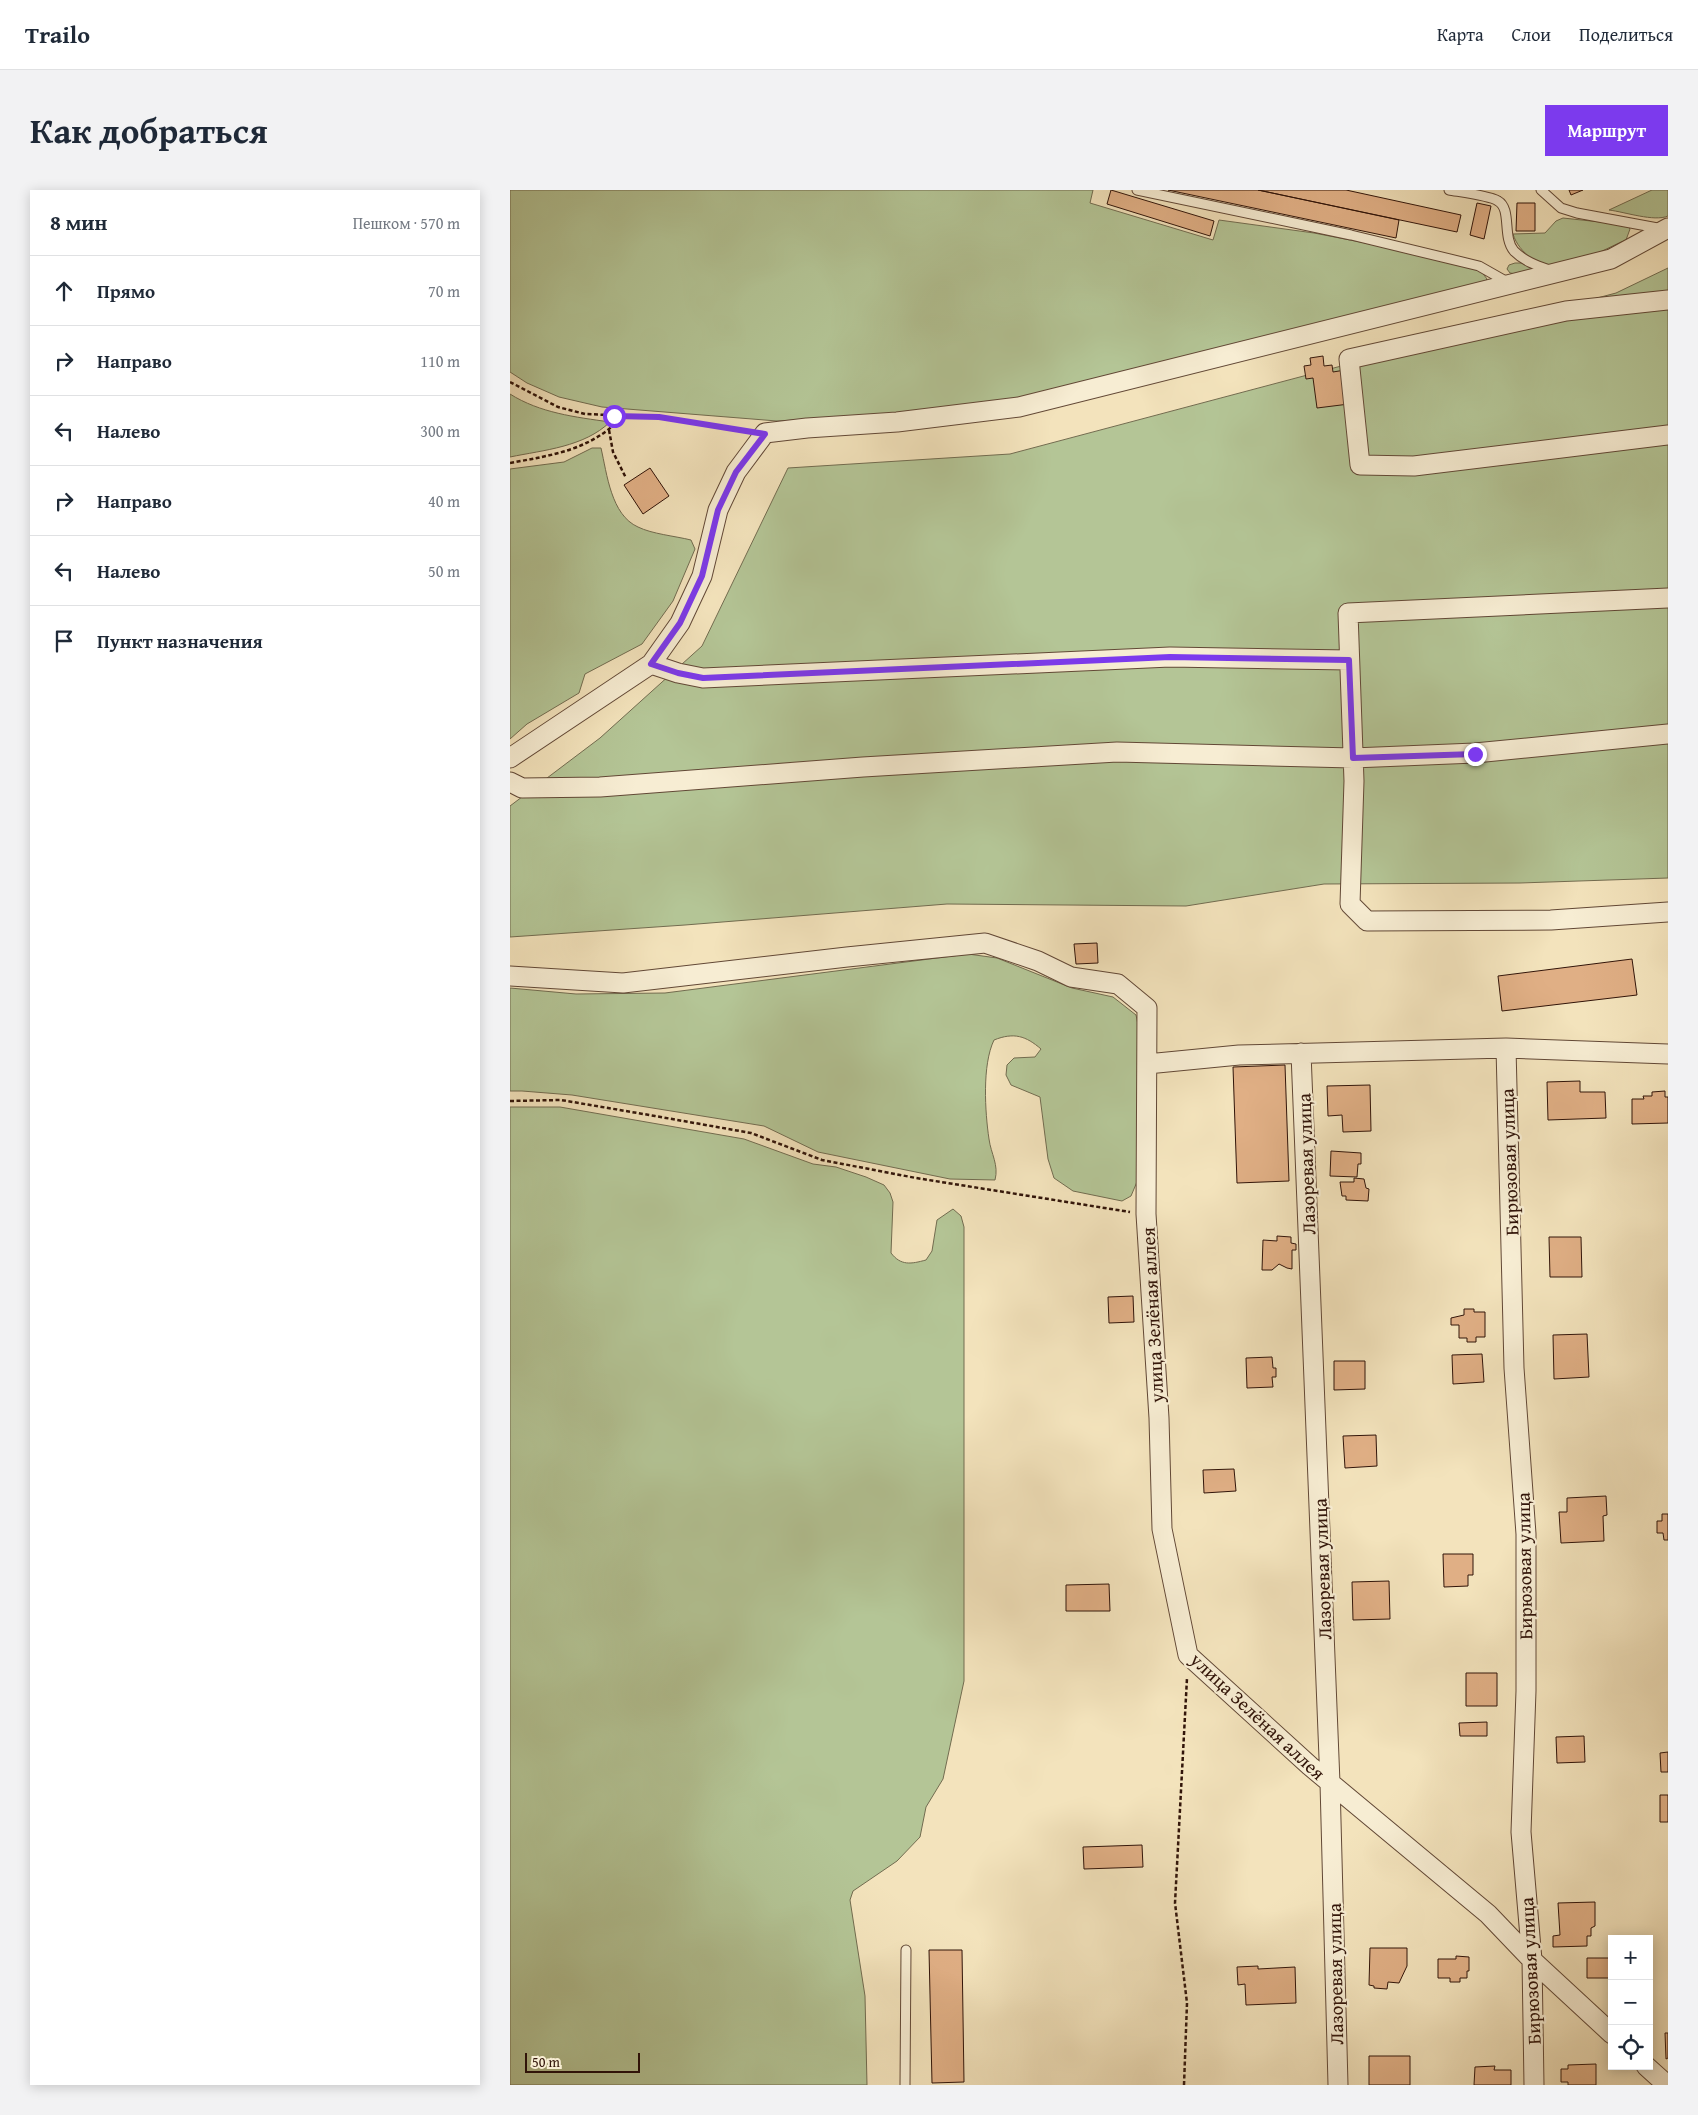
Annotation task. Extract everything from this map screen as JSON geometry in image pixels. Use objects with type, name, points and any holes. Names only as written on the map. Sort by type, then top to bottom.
[{"type":"street","points":[[510,758],[651,664],[680,623],[702,576],[718,510],[736,472],[765,434],[807,428],[897,422],[1019,407],[1611,260],[1667,228]]},
{"type":"street","points":[[1668,300],[1566,311],[1350,359],[1360,465],[1414,466],[1668,435]]},
{"type":"street","points":[[1668,598],[1348,613],[1353,758],[1350,904],[1367,921],[1551,920],[1668,912]]},
{"type":"street","points":[[651,664],[678,673],[703,678],[1170,657],[1349,660]]},
{"type":"street","points":[[510,782],[522,788],[600,787],[863,767],[1117,752],[1353,758],[1475,754],[1668,734]]},
{"type":"street","name":"улица Зелёная аллея","points":[[510,976],[623,983],[985,943],[1038,961],[1071,977],[1118,984],[1147,1008],[1146,1214],[1159,1418],[1162,1529],[1188,1655],[1330,1783],[1488,1914],[1532,1960],[1608,2030]]},
{"type":"street","points":[[1146,1064],[1239,1055],[1506,1048],[1668,1054]]},
{"type":"street","name":"Бирюзовая улица","points":[[1506,1048],[1514,1368],[1526,1534],[1526,1691],[1521,1832],[1532,1960],[1534,2085]]},
{"type":"street","name":"Лазоревая улица","points":[[1301,1053],[1330,1783],[1338,2085]]},
{"type":"street","points":[[1650,2070],[1666,2085]]},
{"type":"lane","points":[[1137,190],[1351,235],[1479,266],[1512,284]]},
{"type":"lane","points":[[1449,190],[1499,201],[1506,210],[1506,229],[1512,249],[1526,261],[1556,273]]},
{"type":"lane","points":[[1540,190],[1561,208],[1577,213],[1667,228]]},
{"type":"lane","points":[[906,1950],[906,2085]]},
{"type":"path","points":[[510,382],[558,406],[585,414],[659,417],[765,434]]},
{"type":"path","points":[[510,463],[561,452],[587,444],[609,430],[622,416]]},
{"type":"path","points":[[609,430],[613,452],[626,478]]},
{"type":"path","points":[[510,1101],[561,1100],[751,1133],[832,1162],[916,1178],[1146,1214]]},
{"type":"path","points":[[1184,2085],[1187,2003],[1175,1903],[1188,1655]]},
{"type":"green space","points":[[510,190],[1093,190],[1090,203],[1213,240],[1219,220],[1314,233],[1412,252],[1481,271],[1487,279],[1484,282],[1017,400],[869,416],[777,421],[602,407],[559,397],[527,383],[510,372]]},
{"type":"green space","points":[[1652,190],[1668,190],[1668,216],[1655,218],[1609,210]]},
{"type":"green space","points":[[1563,218],[1627,225],[1630,229],[1626,240],[1579,261],[1567,264],[1554,265],[1531,258],[1520,248],[1514,238],[1513,234],[1545,233],[1556,221]]},
{"type":"green space","points":[[1522,263],[1534,269],[1516,274],[1510,273],[1507,269],[1509,265]]},
{"type":"green space","points":[[1668,268],[1668,878],[1520,883],[1324,884],[1186,906],[947,904],[510,937],[510,806],[600,738],[702,646],[788,468],[1010,454],[1616,293]]},
{"type":"green space","points":[[510,394],[533,406],[546,410],[610,422],[600,430],[576,442],[510,457]]},
{"type":"green space","points":[[592,448],[601,448],[608,481],[616,504],[629,521],[638,527],[650,531],[691,540],[695,549],[673,601],[642,644],[585,674],[579,693],[527,724],[510,739],[510,469],[564,462]]},
{"type":"green space","points":[[968,954],[997,958],[1072,988],[1113,997],[1136,1015],[1144,1054],[1139,1177],[1131,1196],[1122,1201],[1073,1191],[1054,1178],[1048,1159],[1040,1097],[1011,1085],[1006,1075],[1007,1065],[1014,1058],[1035,1057],[1041,1049],[1025,1038],[1014,1036],[994,1040],[990,1050],[986,1075],[986,1116],[995,1164],[995,1180],[950,1179],[818,1152],[764,1126],[572,1095],[510,1091],[510,988],[576,994],[665,993]]},
{"type":"green space","points":[[510,1107],[560,1107],[744,1139],[813,1164],[836,1167],[866,1177],[884,1185],[890,1193],[893,1202],[891,1253],[899,1260],[907,1263],[926,1260],[932,1251],[937,1220],[953,1209],[961,1216],[964,1227],[964,1681],[943,1779],[926,1807],[920,1837],[897,1861],[853,1891],[850,1900],[865,1996],[867,2085],[510,2085]]},
{"type":"building","points":[[1111,190],[1214,221],[1210,236],[1107,204]]},
{"type":"building","points":[[1168,190],[1258,190],[1399,220],[1396,238]]},
{"type":"building","points":[[1258,190],[1346,190],[1461,215],[1457,232]]},
{"type":"building","points":[[1569,190],[1583,190],[1571,195]]},
{"type":"building","points":[[1477,203],[1491,206],[1484,239],[1470,235]]},
{"type":"building","points":[[1517,203],[1535,203],[1535,231],[1516,231]]},
{"type":"building","points":[[1323,356],[1324,366],[1332,365],[1333,372],[1345,370],[1349,404],[1317,408],[1313,378],[1306,379],[1304,366],[1311,365],[1310,358]]},
{"type":"building","points":[[650,468],[669,496],[643,514],[624,485]]},
{"type":"building","points":[[1097,943],[1098,963],[1076,964],[1074,944]]},
{"type":"building","points":[[1632,959],[1637,995],[1502,1011],[1498,976]]},
{"type":"building","points":[[1285,1065],[1289,1181],[1237,1183],[1233,1067]]},
{"type":"building","points":[[1580,1081],[1580,1092],[1605,1092],[1606,1118],[1548,1120],[1547,1082]]},
{"type":"building","points":[[1370,1085],[1371,1131],[1343,1132],[1342,1115],[1328,1116],[1327,1086]]},
{"type":"building","points":[[1665,1091],[1665,1097],[1668,1097],[1668,1123],[1632,1124],[1632,1099],[1644,1099],[1643,1096],[1652,1096],[1652,1092]]},
{"type":"building","points":[[1331,1151],[1361,1153],[1361,1164],[1358,1164],[1357,1177],[1330,1176]]},
{"type":"building","points":[[1354,1178],[1364,1179],[1366,1188],[1369,1189],[1368,1201],[1346,1200],[1346,1196],[1342,1196],[1340,1182],[1354,1182]]},
{"type":"building","points":[[1277,1236],[1291,1237],[1291,1243],[1296,1244],[1296,1250],[1292,1250],[1292,1269],[1279,1264],[1272,1270],[1262,1270],[1263,1240],[1277,1241]]},
{"type":"building","points":[[1549,1237],[1581,1237],[1582,1277],[1550,1277]]},
{"type":"building","points":[[1133,1296],[1134,1322],[1109,1323],[1108,1297]]},
{"type":"building","points":[[1464,1309],[1474,1309],[1474,1312],[1485,1312],[1485,1337],[1476,1337],[1476,1342],[1467,1342],[1467,1338],[1459,1338],[1459,1325],[1451,1325],[1451,1318],[1464,1315]]},
{"type":"building","points":[[1587,1334],[1589,1377],[1554,1379],[1553,1335]]},
{"type":"building","points":[[1482,1354],[1484,1382],[1453,1384],[1452,1355]]},
{"type":"building","points":[[1272,1357],[1273,1368],[1276,1368],[1276,1377],[1272,1377],[1273,1387],[1247,1388],[1246,1358]]},
{"type":"building","points":[[1334,1361],[1365,1361],[1365,1389],[1334,1390]]},
{"type":"building","points":[[1376,1435],[1377,1466],[1345,1468],[1343,1436]]},
{"type":"building","points":[[1234,1469],[1236,1491],[1204,1493],[1203,1470]]},
{"type":"building","points":[[1606,1496],[1607,1515],[1603,1516],[1604,1541],[1561,1543],[1559,1512],[1567,1512],[1567,1498]]},
{"type":"building","points":[[1662,1514],[1668,1514],[1668,1540],[1664,1540],[1663,1533],[1657,1533],[1657,1521],[1662,1521]]},
{"type":"building","points":[[1443,1554],[1473,1554],[1473,1575],[1468,1575],[1468,1586],[1444,1587]]},
{"type":"building","points":[[1389,1581],[1390,1619],[1353,1620],[1352,1582]]},
{"type":"building","points":[[1109,1584],[1110,1611],[1066,1611],[1066,1585]]},
{"type":"building","points":[[1466,1673],[1497,1673],[1497,1706],[1466,1706]]},
{"type":"building","points":[[1487,1722],[1487,1736],[1460,1736],[1459,1723]]},
{"type":"building","points":[[1584,1736],[1585,1762],[1557,1763],[1556,1737]]},
{"type":"building","points":[[1668,1752],[1668,1772],[1661,1772],[1660,1753]]},
{"type":"building","points":[[1660,1795],[1668,1795],[1668,1822],[1660,1822]]},
{"type":"building","points":[[1142,1845],[1143,1867],[1084,1869],[1083,1847]]},
{"type":"building","points":[[1595,1902],[1595,1926],[1591,1928],[1591,1936],[1587,1936],[1587,1946],[1553,1947],[1553,1936],[1560,1935],[1558,1903]]},
{"type":"building","points":[[1370,1948],[1407,1948],[1407,1966],[1399,1983],[1388,1982],[1387,1989],[1374,1988],[1374,1986],[1369,1985]]},
{"type":"building","points":[[929,1950],[962,1950],[964,2082],[932,2083]]},
{"type":"building","points":[[1456,1956],[1469,1957],[1467,1978],[1460,1978],[1460,1982],[1450,1982],[1450,1978],[1438,1978],[1438,1959],[1456,1959]]},
{"type":"building","points":[[1587,1958],[1608,1958],[1608,1978],[1587,1978]]},
{"type":"building","points":[[1258,1966],[1258,1969],[1295,1967],[1296,2003],[1246,2005],[1245,1984],[1238,1985],[1237,1967]]},
{"type":"building","points":[[1665,2033],[1668,2033],[1668,2058],[1666,2059]]},
{"type":"building","points":[[1369,2056],[1410,2056],[1410,2085],[1369,2085]]},
{"type":"building","points":[[1596,2064],[1596,2085],[1568,2085],[1568,2082],[1561,2082],[1561,2069],[1568,2069],[1568,2065]]},
{"type":"building","points":[[1495,2066],[1494,2070],[1511,2070],[1511,2085],[1474,2085],[1475,2067]]},
{"type":"route","points":[[614,416],[659,417],[765,434],[736,472],[718,510],[702,576],[680,623],[651,664],[678,673],[703,678],[1170,657],[1349,660],[1353,758],[1475,754]]}]
